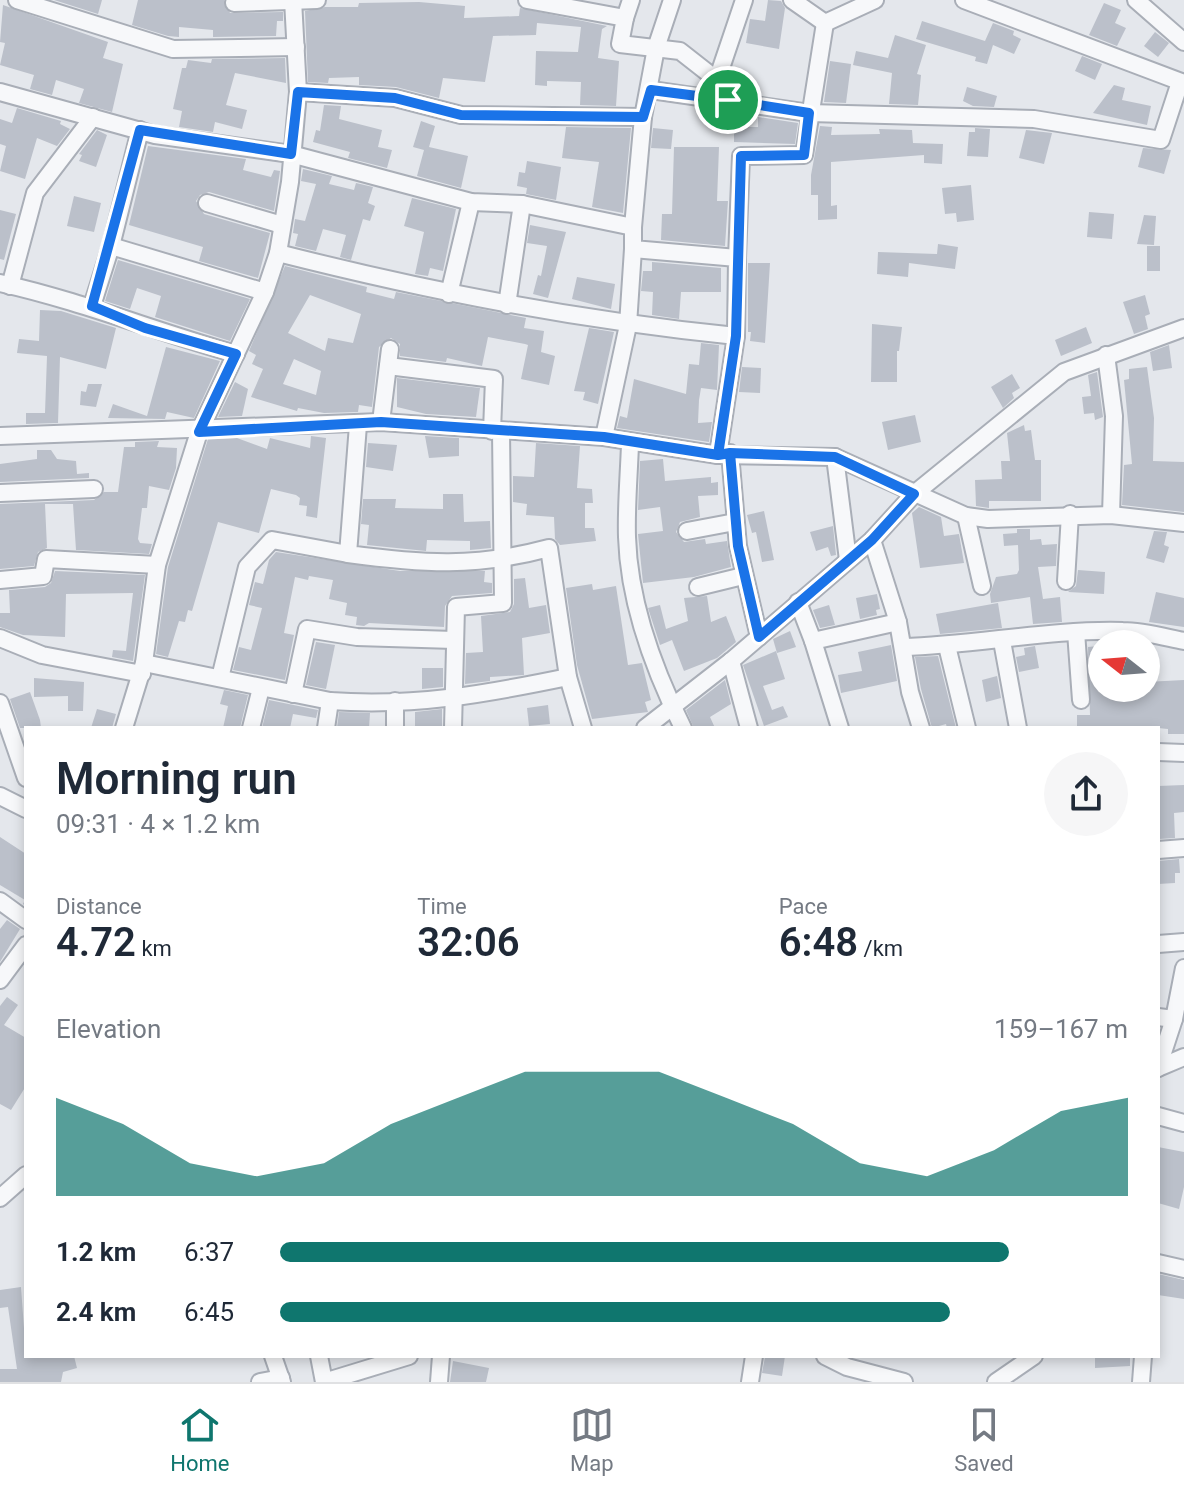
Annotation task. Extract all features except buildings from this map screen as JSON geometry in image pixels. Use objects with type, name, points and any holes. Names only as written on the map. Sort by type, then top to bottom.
[{"type":"street","points":[[17,0],[173,49],[296,47]]},
{"type":"street","points":[[234,3],[317,0]]},
{"type":"street","points":[[527,0],[581,4],[625,18]]},
{"type":"street","points":[[631,0],[620,44],[680,51],[717,80],[728,100]]},
{"type":"street","points":[[604,437],[628,325],[643,117],[651,90],[656,48],[672,0]]},
{"type":"street","points":[[717,80],[744,0]]},
{"type":"street","points":[[792,0],[825,23]]},
{"type":"street","points":[[825,23],[875,0]]},
{"type":"street","points":[[651,90],[809,113],[1034,119],[1161,140],[1182,83],[964,0]]},
{"type":"street","points":[[1136,0],[1184,42]]},
{"type":"street","points":[[125,726],[143,668],[157,565],[199,432],[265,292],[278,253],[290,182],[298,92],[293,1]]},
{"type":"street","points":[[759,637],[743,576],[724,454],[736,336],[741,156],[804,155],[825,23]]},
{"type":"street","points":[[0,92],[140,130],[291,154],[471,202],[522,204],[633,227]]},
{"type":"street","points":[[298,92],[395,98],[461,115],[643,117]]},
{"type":"street","points":[[93,117],[35,193],[5,285],[92,306],[145,328],[236,354]]},
{"type":"street","points":[[92,306],[111,246],[140,130]]},
{"type":"street","points":[[449,294],[471,202]]},
{"type":"street","points":[[207,203],[282,225]]},
{"type":"street","points":[[507,305],[522,204]]},
{"type":"street","points":[[111,246],[265,292]]},
{"type":"street","points":[[633,249],[737,258]]},
{"type":"street","points":[[278,253],[507,305],[628,325],[736,336]]},
{"type":"street","points":[[647,726],[731,661],[872,540],[914,494],[1064,372],[1184,328]]},
{"type":"street","points":[[1106,355],[1114,416],[1111,515]]},
{"type":"street","points":[[381,422],[389,358],[494,379],[503,603],[456,607],[453,726]]},
{"type":"street","points":[[0,436],[199,432],[381,422],[604,437],[630,444],[724,454],[835,457],[966,516],[988,519],[1111,515],[1184,523]]},
{"type":"street","points":[[348,554],[358,425]]},
{"type":"street","points":[[630,444],[627,540],[638,610],[682,726]]},
{"type":"street","points":[[835,457],[848,560]]},
{"type":"street","points":[[0,493],[94,489]]},
{"type":"street","points":[[1066,581],[1070,514]]},
{"type":"street","points":[[966,516],[982,586]]},
{"type":"street","points":[[687,531],[735,522]]},
{"type":"street","points":[[220,678],[247,567],[272,540],[348,554],[430,564],[503,560],[549,548],[568,677],[582,726]]},
{"type":"street","points":[[872,540],[898,622],[921,726]]},
{"type":"street","points":[[0,580],[43,576],[46,559],[157,565]]},
{"type":"street","points":[[698,587],[743,576]]},
{"type":"street","points":[[798,602],[839,726]]},
{"type":"street","points":[[813,641],[898,622]]},
{"type":"street","points":[[293,694],[307,629],[357,637],[454,640]]},
{"type":"street","points":[[903,647],[947,646],[1002,641],[1027,634],[1076,632],[1127,631],[1184,641]]},
{"type":"street","points":[[1076,632],[1081,700]]},
{"type":"street","points":[[0,638],[42,655],[220,678],[330,701],[453,700],[568,677]]},
{"type":"street","points":[[1002,641],[1018,726]]},
{"type":"street","points":[[947,646],[967,726]]},
{"type":"street","points":[[731,661],[748,726]]},
{"type":"street","points":[[252,726],[261,688]]},
{"type":"street","points":[[326,726],[330,701]]},
{"type":"street","points":[[395,701],[395,726]]},
{"type":"street","points":[[0,703],[24,772]]},
{"type":"street","points":[[1160,752],[1184,753]]},
{"type":"street","points":[[0,796],[24,808]]},
{"type":"street","points":[[1160,850],[1184,848]]},
{"type":"street","points":[[0,901],[24,919]]},
{"type":"street","points":[[1160,944],[1184,942]]},
{"type":"street","points":[[1,975],[24,947]]},
{"type":"street","points":[[1160,1056],[1166,1018],[1184,968]]},
{"type":"street","points":[[1160,1067],[1184,1057]]},
{"type":"street","points":[[1160,1117],[1184,1123]]},
{"type":"street","points":[[0,1198],[24,1177]]},
{"type":"street","points":[[1160,1263],[1184,1269]]},
{"type":"street","points":[[260,1382],[281,1380],[274,1358]]},
{"type":"street","points":[[319,1358],[324,1382],[402,1358]]},
{"type":"street","points":[[439,1382],[441,1358]]},
{"type":"street","points":[[750,1382],[754,1358]]},
{"type":"street","points":[[996,1382],[1031,1358]]},
{"type":"street","points":[[1141,1382],[1143,1358]]},
{"type":"street","points":[[847,1362],[904,1382]]},
{"type":"route","points":[[728,100],[651,90],[643,117],[461,115],[395,98],[298,92],[291,154],[155,135],[140,130],[111,246],[92,306],[145,328],[236,354],[199,432],[381,422],[604,437],[630,444],[718,455],[730,453],[835,457],[914,494],[872,540],[759,637],[738,546],[730,453],[718,455],[736,336],[741,156],[804,155],[809,113],[728,100]]}]
